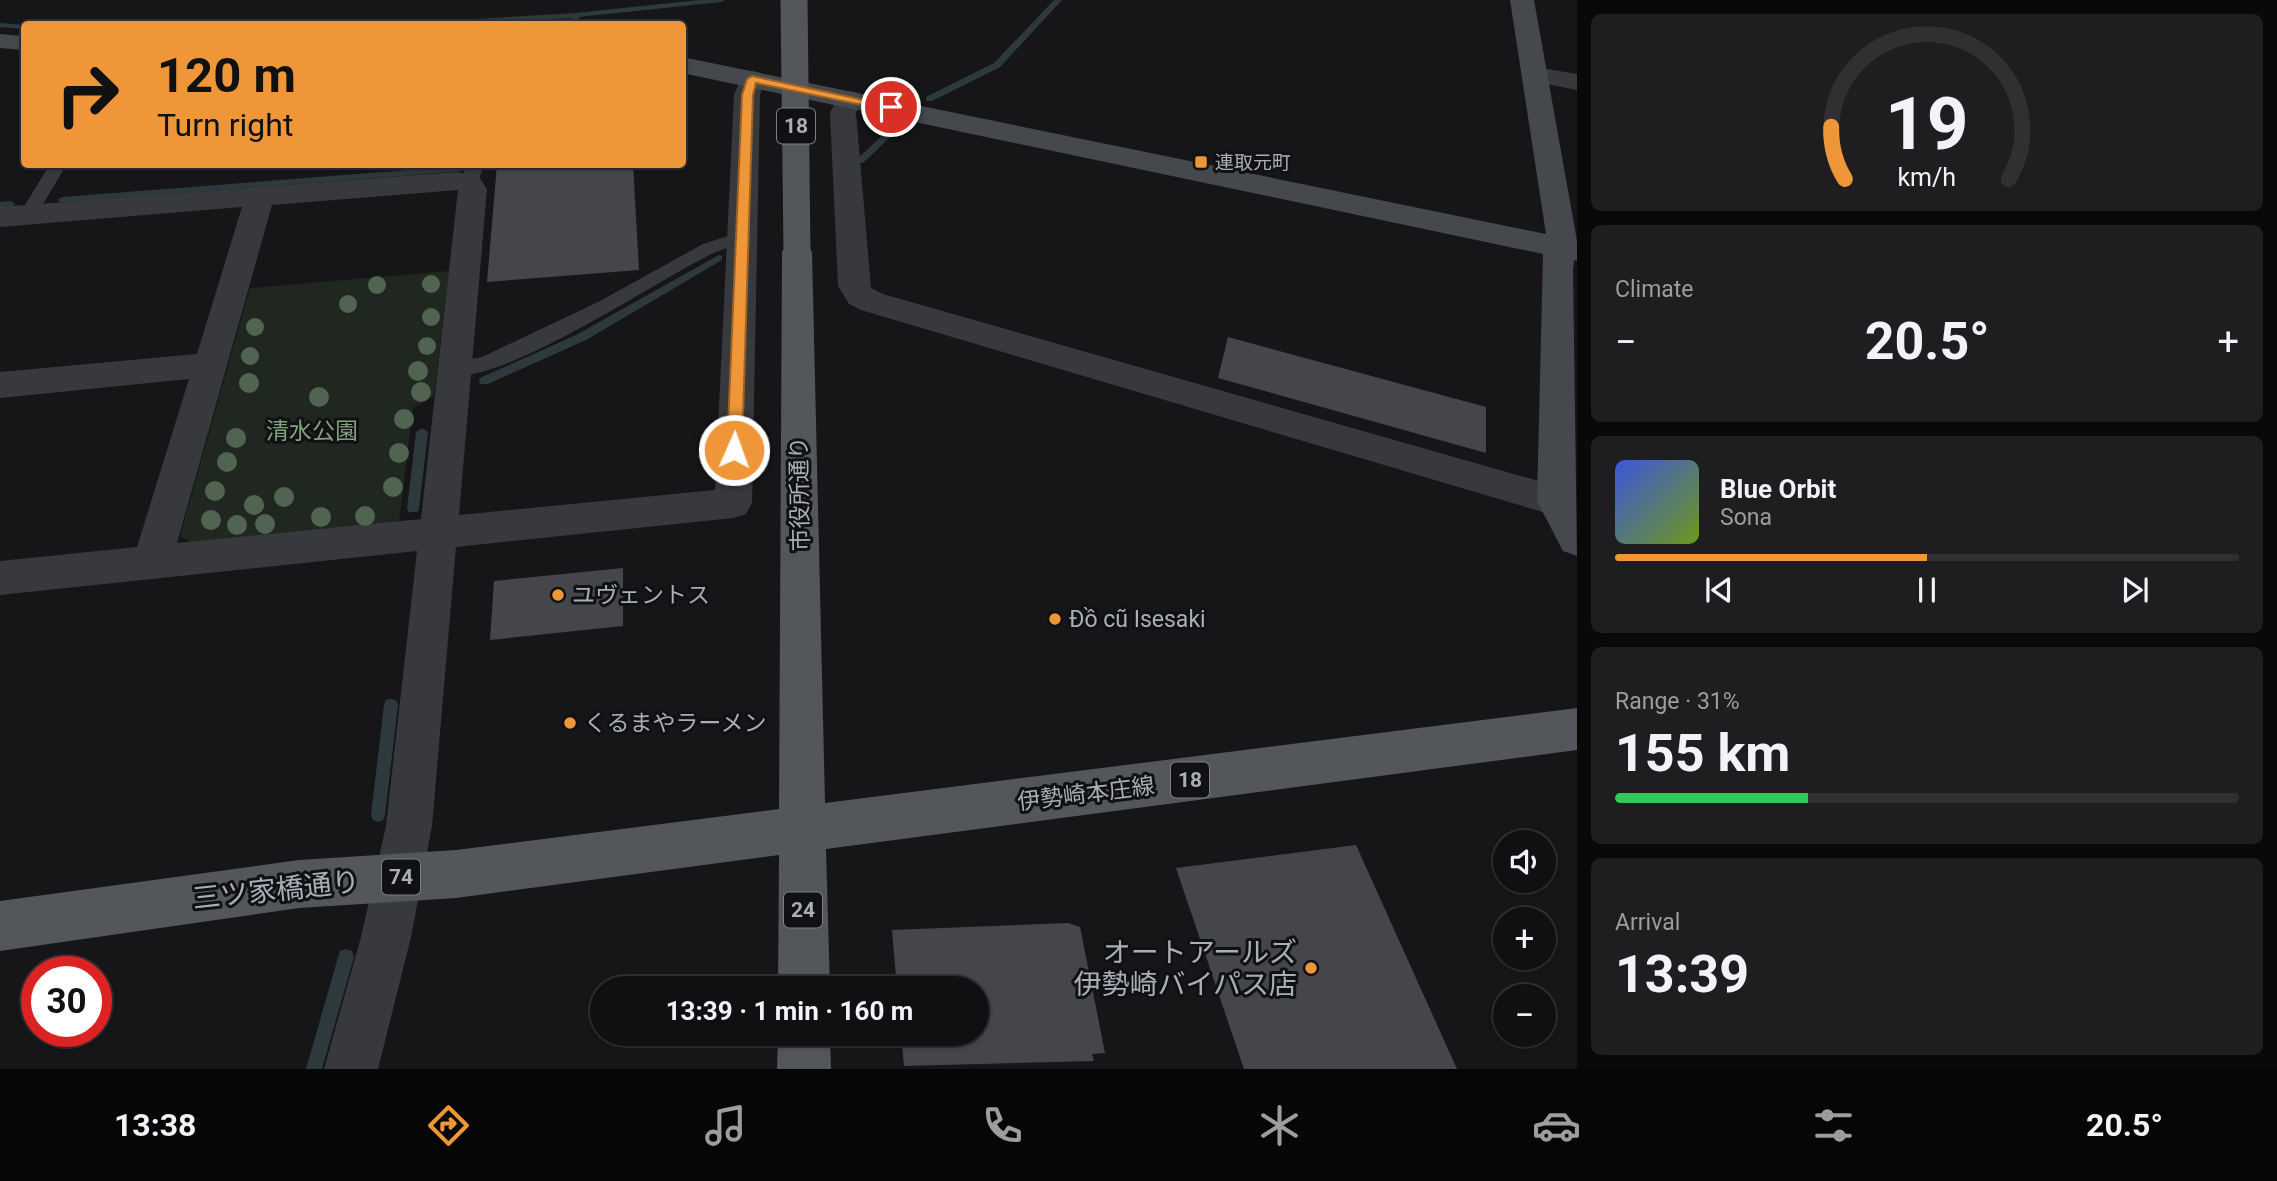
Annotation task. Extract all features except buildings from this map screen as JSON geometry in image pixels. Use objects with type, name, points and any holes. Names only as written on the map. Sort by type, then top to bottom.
[{"type":"main road","name":"市役所通り","points":[[794,0],[804,976]]},
{"type":"main road","name":"伊勢崎本庄線","points":[[802,831],[1577,729]]},
{"type":"main road","name":"三ツ家橋通り","points":[[0,926],[299,884],[456,874],[802,831]]},
{"type":"main road","points":[[804,1046],[804,1069]]},
{"type":"street","points":[[1522,0],[1561,235],[1568,250],[1556,501],[1577,540]]},
{"type":"street","points":[[0,41],[21,43]]},
{"type":"street","points":[[686,66],[1568,250]]},
{"type":"street","points":[[1535,75],[1577,82]]},
{"type":"street","points":[[0,578],[733,503],[740,238],[747,95],[752,79]]},
{"type":"street","points":[[849,99],[843,113],[854,286],[860,296],[885,306],[1556,501]]},
{"type":"street","points":[[14,216],[457,181],[472,174],[473,189],[409,826],[400,877],[351,1069]]},
{"type":"street","points":[[152,564],[259,198]]},
{"type":"street","points":[[0,385],[210,365]]},
{"type":"lane","points":[[14,216],[56,168]]},
{"type":"lane","points":[[453,369],[486,364],[607,306],[718,244],[740,238]]},
{"type":"green space","name":"清水公園","points":[[449,271],[434,396],[413,408],[399,522],[191,543],[180,536],[250,288]]},
{"type":"waterway","points":[[575,15],[721,0]]},
{"type":"waterway","points":[[929,99],[997,65],[1058,0]]},
{"type":"waterway","points":[[476,21],[575,15]]},
{"type":"waterway","points":[[575,15],[575,21]]},
{"type":"waterway","points":[[0,25],[21,27]]},
{"type":"waterway","points":[[860,161],[903,121]]},
{"type":"waterway","points":[[62,200],[460,169]]},
{"type":"waterway","points":[[0,205],[10,204]]},
{"type":"waterway","points":[[484,381],[582,337],[719,258]]},
{"type":"waterway","points":[[413,509],[422,432]]},
{"type":"waterway","points":[[378,815],[391,705]]},
{"type":"waterway","points":[[314,1069],[346,957]]},
{"type":"place","name":"連取元町","points":[[1201,162]]},
{"type":"place","name":"ユヴェントス","points":[[558,595]]},
{"type":"place","name":"Đồ cũ Isesaki","points":[[1055,619]]},
{"type":"place","name":"くるまやラーメン","points":[[570,723]]},
{"type":"place","name":"オートアールズ 伊勢崎バイパス店","points":[[1311,968]]},
{"type":"route","points":[[734,450],[741,214],[747,95],[752,79],[891,107]]}]
